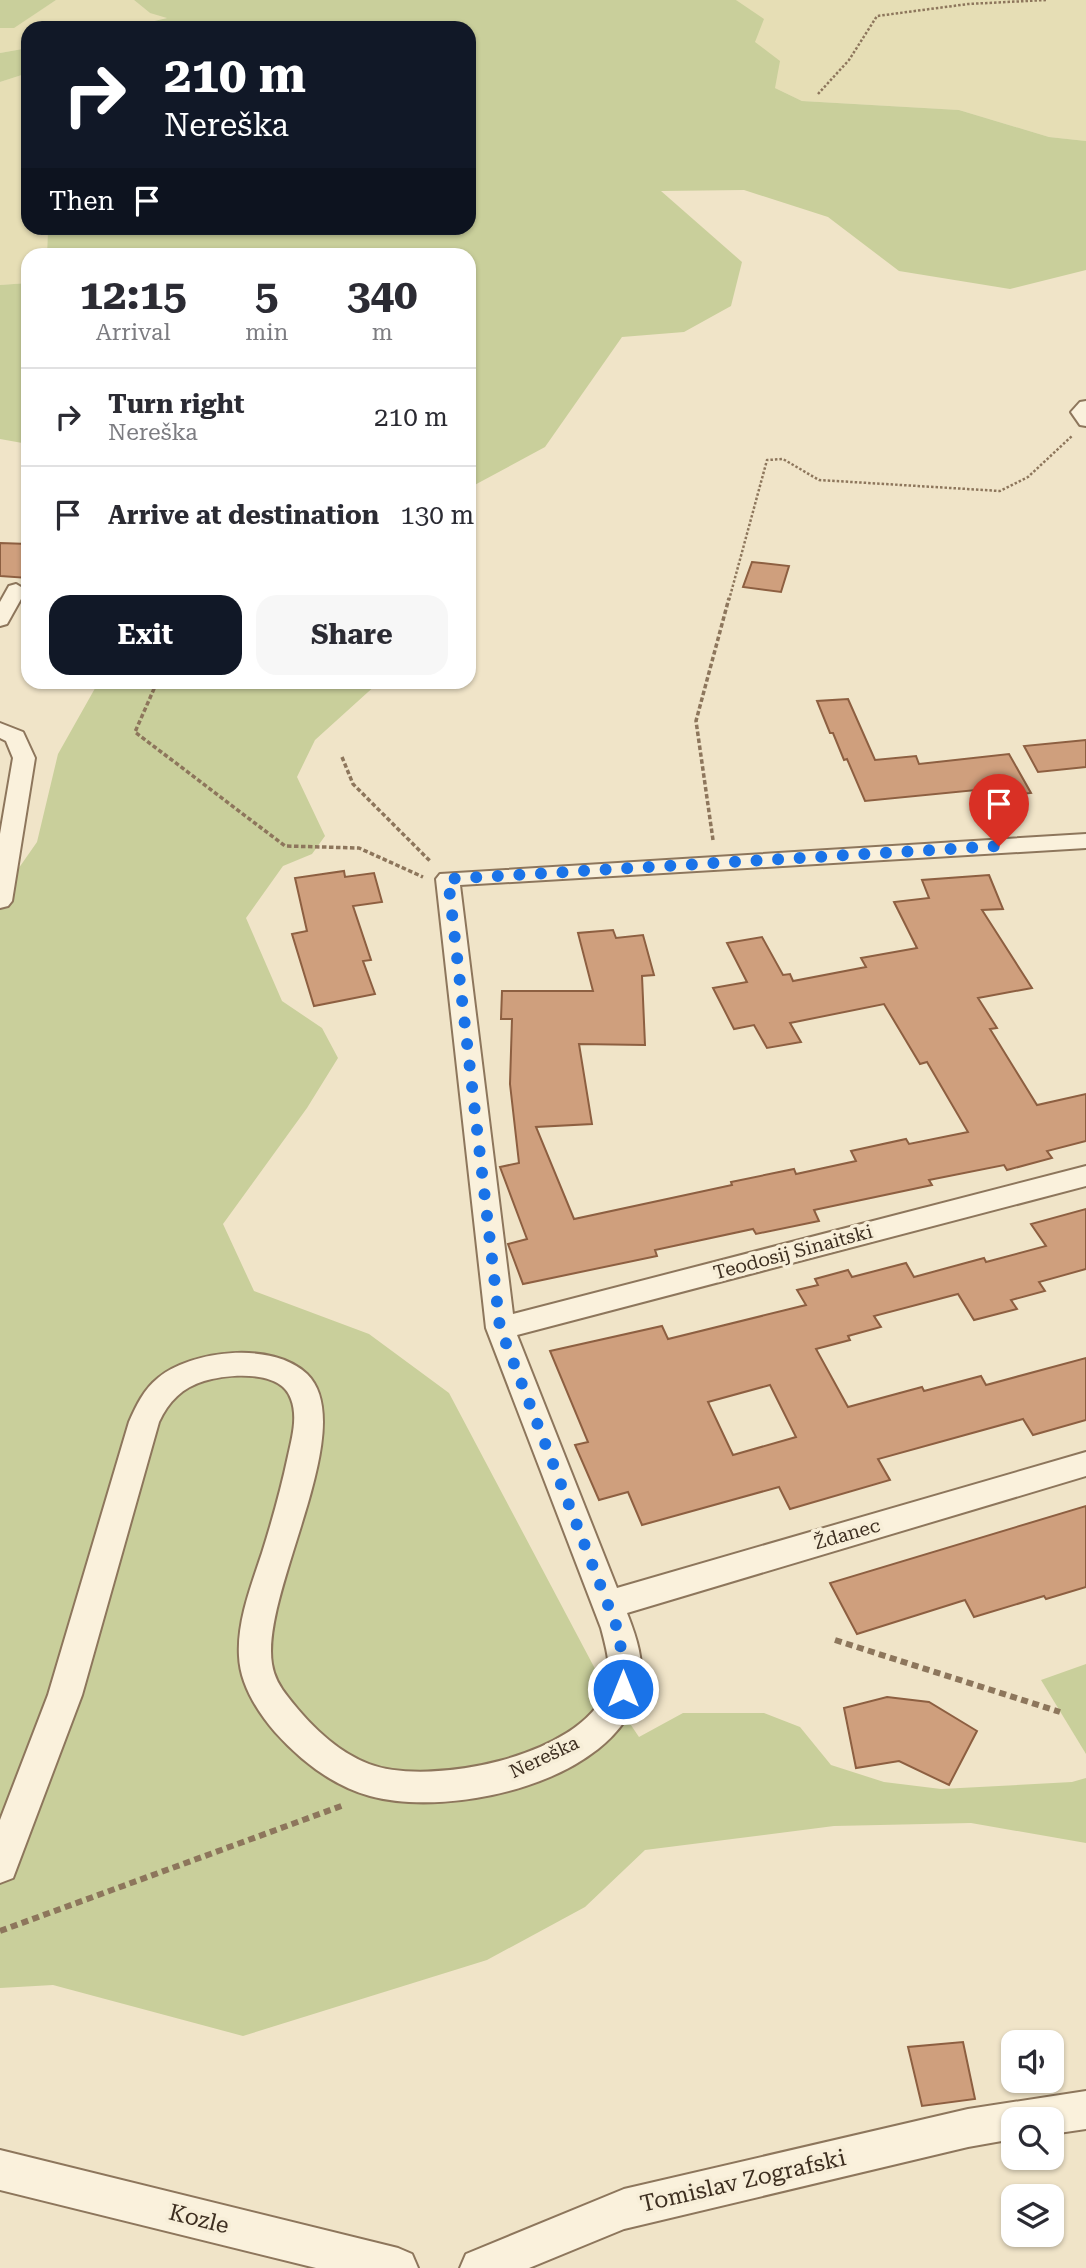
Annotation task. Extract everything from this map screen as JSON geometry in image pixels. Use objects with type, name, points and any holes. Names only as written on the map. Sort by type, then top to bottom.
[{"type":"street","points":[[1081,426],[1080,412],[1086,405]]},
{"type":"street","points":[[0,620],[15,590]]},
{"type":"street","points":[[0,729],[15,737],[24,758],[0,901]]},
{"type":"street","points":[[449,884],[1086,841]]},
{"type":"street","name":"Nereška","points":[[0,1866],[65,1695],[144,1422],[163,1388],[178,1378],[224,1365],[265,1367],[293,1378],[307,1399],[308,1431],[294,1496],[256,1633],[255,1658],[258,1677],[269,1698],[288,1723],[317,1749],[343,1769],[368,1780],[395,1787],[434,1789],[470,1786],[505,1776],[571,1747],[603,1724],[619,1700],[625,1677],[622,1648],[608,1604],[500,1328],[449,884]]},
{"type":"street","name":"Teodosij Sinaitski","points":[[500,1328],[1086,1176]]},
{"type":"street","name":"Ždanec","points":[[608,1604],[1086,1464]]},
{"type":"street","name":"Tomislav Zografski","points":[[1064,2113],[1086,2110]]},
{"type":"street","name":"Tomislav Zografski","points":[[480,2268],[624,2208],[1001,2122]]},
{"type":"street","name":"Kozle","points":[[0,2170],[398,2268]]},
{"type":"path","points":[[818,94],[849,60],[877,16],[978,3],[1046,0]]},
{"type":"path","points":[[717,864],[696,721],[767,460],[783,459],[819,480],[1000,491],[1028,477],[1081,426]]},
{"type":"path","points":[[154,689],[135,732],[285,846],[359,848],[449,884]]},
{"type":"path","points":[[342,757],[353,784],[449,884]]},
{"type":"path","points":[[835,1640],[1060,1712]]},
{"type":"path","points":[[0,1931],[395,1787]]},
{"type":"shaded area","points":[[56,0],[134,0],[150,13],[183,14],[154,21],[23,21]]},
{"type":"shaded area","points":[[736,0],[1086,0],[1086,141],[1049,137],[959,110],[802,101],[775,88]]},
{"type":"shaded area","points":[[21,22],[21,49],[0,53],[0,28],[14,27]]},
{"type":"shaded area","points":[[21,75],[21,235],[48,235],[47,248],[21,248],[21,284],[0,285],[0,82]]},
{"type":"green space","points":[[0,0],[56,0],[14,28],[0,28]]},
{"type":"green space","points":[[134,0],[736,0],[764,19],[755,42],[780,61],[775,88],[802,101],[959,110],[1049,137],[1086,141],[1086,270],[1010,289],[899,271],[828,217],[744,190],[661,191],[742,262],[731,306],[684,332],[622,337],[545,447],[476,484],[476,248],[47,248],[48,235],[476,235],[476,21],[154,21],[167,18],[150,13]]},
{"type":"green space","points":[[21,49],[21,75],[0,82],[0,53]]},
{"type":"green space","points":[[21,284],[21,443],[0,439],[0,285]]},
{"type":"green space","points":[[95,689],[371,689],[315,740],[297,777],[325,836],[312,854],[283,866],[246,918],[282,1001],[322,1028],[338,1058],[307,1108],[223,1224],[254,1291],[369,1334],[449,1393],[602,1682],[639,1737],[683,1713],[764,1713],[800,1727],[831,1765],[884,1782],[941,1789],[1072,1782],[1086,1778],[1086,1843],[971,1823],[834,1826],[645,1850],[585,1907],[487,1960],[243,2036],[53,1985],[0,1988],[0,895],[37,842],[58,754]]},
{"type":"green space","points":[[1086,1664],[1086,1754],[1041,1680]]},
{"type":"building","points":[[0,543],[21,544],[21,578],[0,576]]},
{"type":"building","points":[[752,562],[789,566],[781,592],[743,587]]},
{"type":"building","points":[[848,699],[875,760],[916,756],[919,764],[1009,754],[1031,793],[981,798],[976,790],[865,801],[847,759],[844,760],[833,733],[830,733],[817,701]]},
{"type":"building","points":[[1086,740],[1086,767],[1038,772],[1024,746]]},
{"type":"building","points":[[344,871],[345,877],[374,873],[382,902],[353,906],[371,960],[363,961],[375,994],[314,1006],[292,934],[307,931],[295,878]]},
{"type":"building","points":[[989,875],[1003,909],[982,910],[1032,988],[978,998],[997,1028],[990,1029],[1037,1105],[1086,1094],[1086,1141],[1047,1151],[1052,1158],[1007,1170],[1004,1165],[929,1180],[932,1185],[814,1210],[819,1221],[756,1234],[753,1229],[655,1250],[657,1256],[523,1284],[508,1244],[527,1239],[500,1167],[519,1163],[510,1084],[512,1019],[501,1019],[502,991],[593,991],[578,933],[613,930],[616,938],[643,935],[654,975],[642,976],[645,1045],[579,1044],[592,1124],[536,1127],[574,1219],[794,1169],[796,1174],[856,1161],[851,1151],[906,1139],[909,1144],[968,1132],[927,1062],[920,1064],[884,1004],[790,1023],[801,1042],[767,1048],[754,1025],[734,1029],[713,988],[747,982],[727,943],[762,937],[783,975],[790,974],[793,981],[866,967],[861,958],[917,948],[894,902],[929,898],[922,880]]},
{"type":"building","points":[[1086,1209],[1086,1269],[1039,1282],[1045,1291],[1011,1300],[1017,1309],[974,1320],[958,1294],[874,1316],[881,1327],[848,1336],[850,1340],[816,1349],[848,1407],[922,1387],[924,1391],[981,1376],[986,1385],[1086,1358],[1086,1420],[1033,1435],[1023,1419],[878,1459],[890,1480],[790,1509],[779,1487],[642,1525],[628,1492],[599,1500],[575,1445],[588,1442],[550,1351],[662,1326],[668,1339],[806,1305],[797,1290],[818,1285],[815,1279],[848,1270],[852,1277],[906,1263],[914,1277],[984,1258],[986,1262],[1046,1246],[1031,1224]],"holes":[[[770,1385],[796,1437],[733,1455],[708,1402]]]},
{"type":"building","points":[[1086,1506],[1086,1587],[1046,1599],[1044,1596],[974,1617],[965,1600],[857,1634],[830,1583]]},
{"type":"building","points":[[887,1697],[929,1702],[977,1731],[949,1785],[899,1761],[856,1768],[844,1708]]},
{"type":"building","points":[[963,2042],[975,2099],[922,2106],[908,2047]]},
{"type":"route","points":[[623,1689],[624,1664],[617,1628],[500,1328],[448,879],[999,846]]}]
